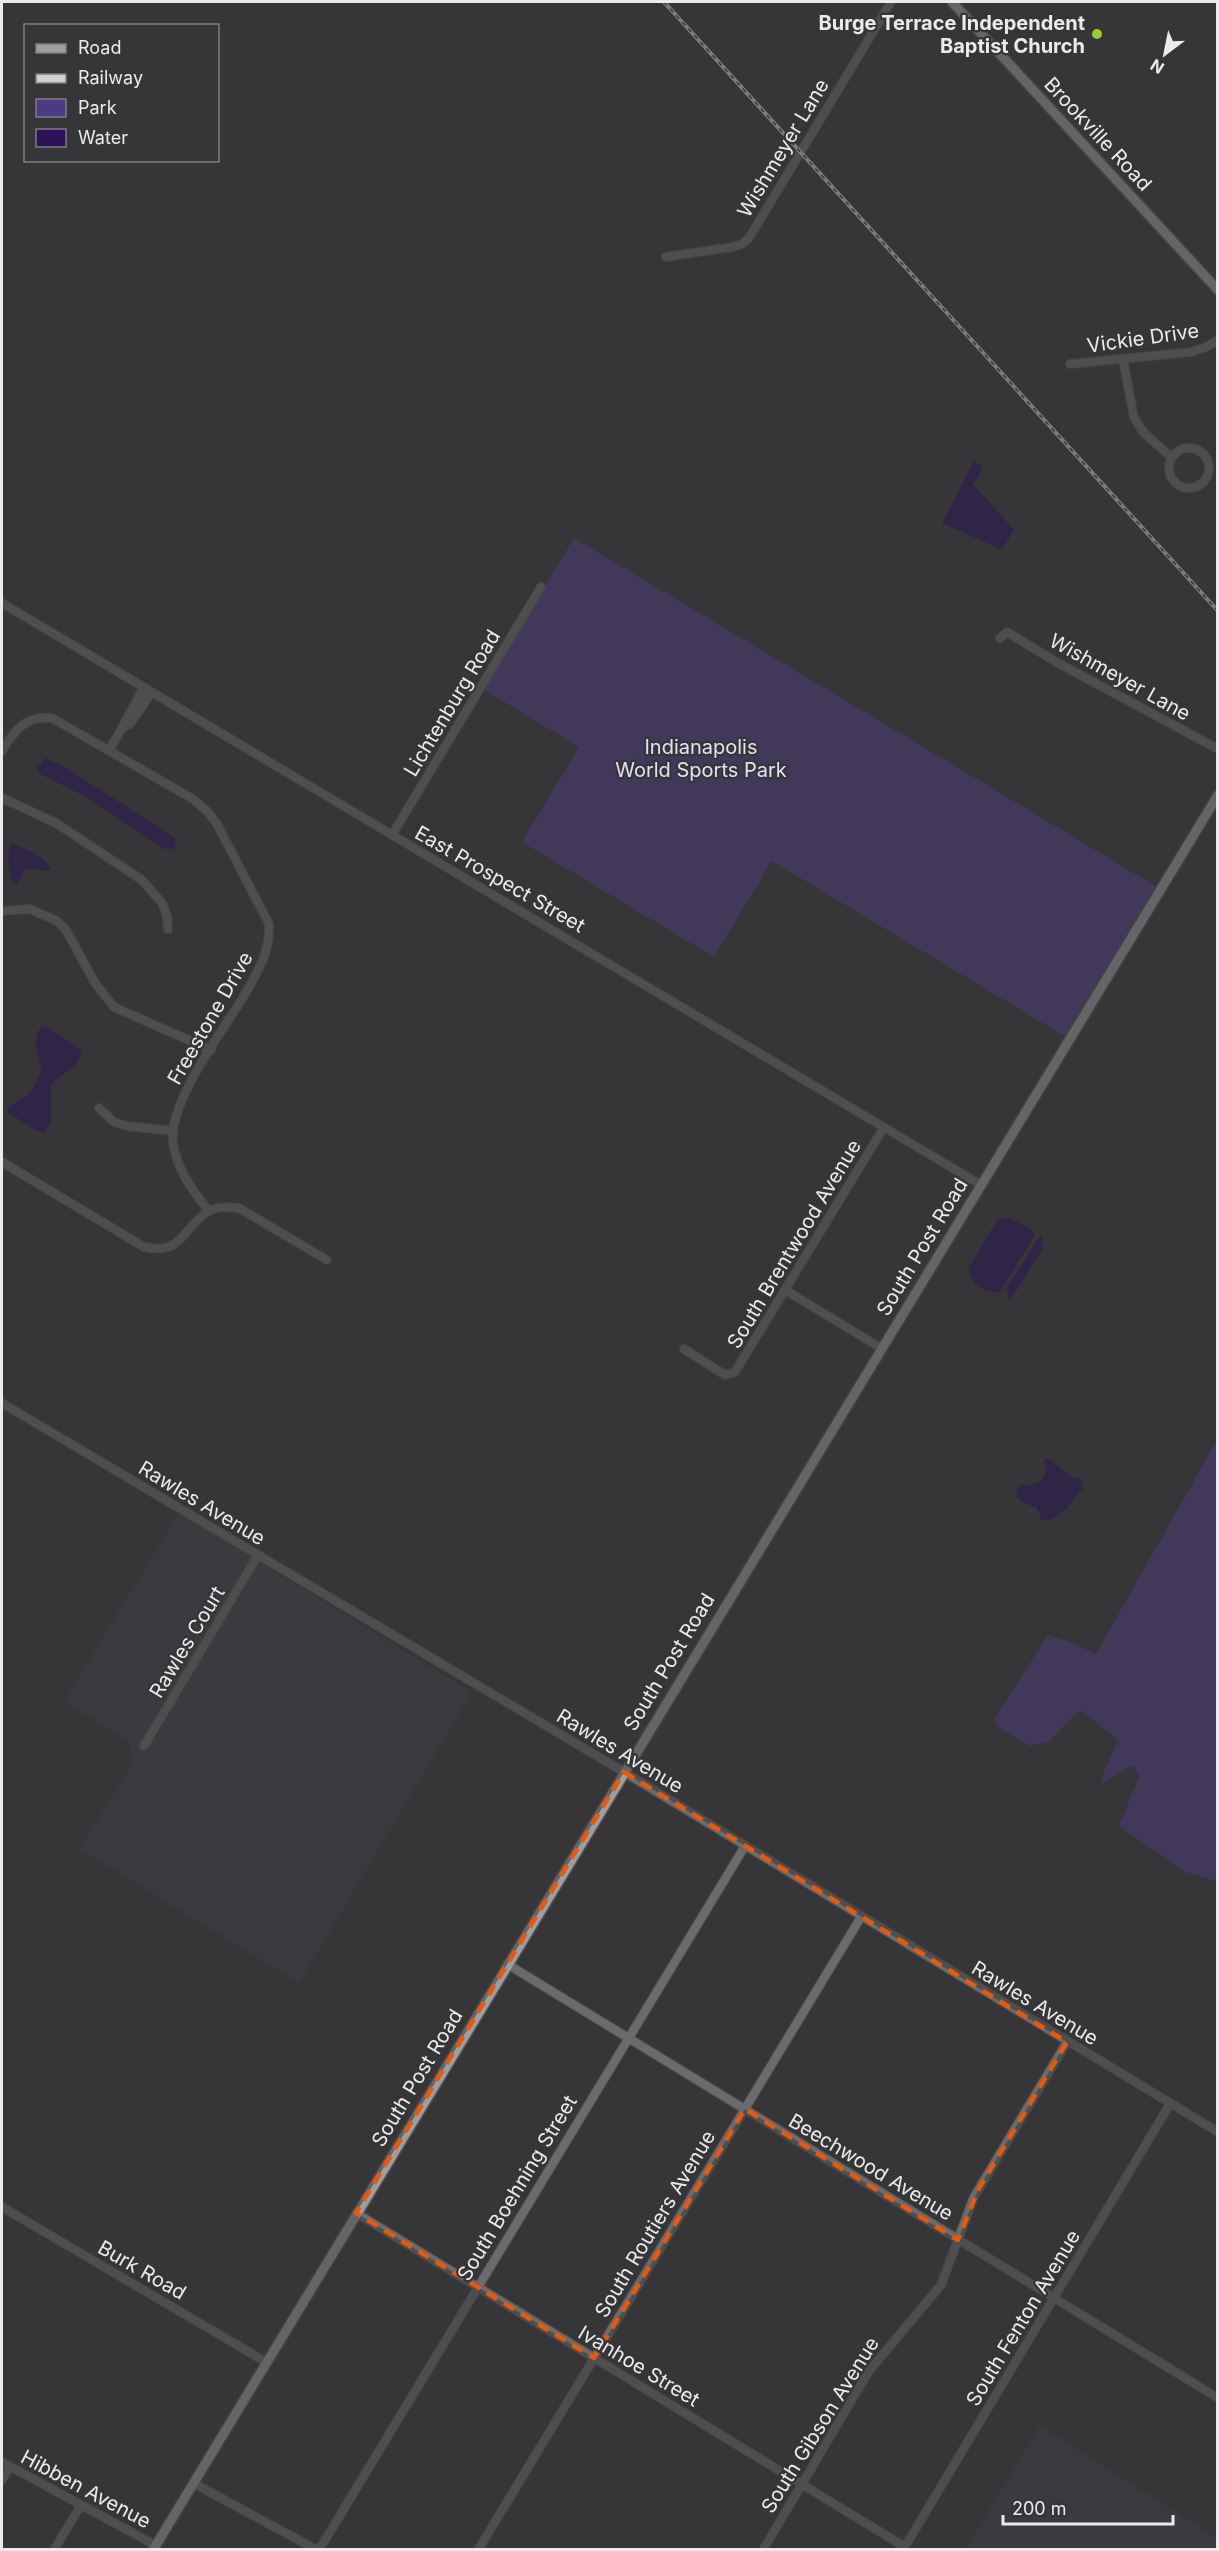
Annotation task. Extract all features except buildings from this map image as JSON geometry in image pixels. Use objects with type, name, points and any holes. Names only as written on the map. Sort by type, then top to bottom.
[{"type":"main road","name":"Brookville Road","points":[[952,2],[1218,290]]},
{"type":"main road","name":"South Post Road","points":[[154,2547],[1218,795]]},
{"type":"street","name":"Wishmeyer Lane","points":[[666,257],[733,247],[749,238],[891,2]]},
{"type":"street","name":"Vickie Drive","points":[[1070,364],[1191,352],[1218,340]]},
{"type":"street","points":[[1123,359],[1134,418],[1144,433],[1172,458]]},
{"type":"street","points":[[1185,449],[1200,453],[1208,463],[1206,478],[1193,488],[1180,486],[1170,474],[1172,458],[1185,449]]},
{"type":"street","name":"Lichtenburg Road","points":[[392,835],[541,587]]},
{"type":"street","name":"East Prospect Street","points":[[2,603],[981,1185]]},
{"type":"street","name":"Wishmeyer Lane","points":[[1000,638],[1007,632],[1058,663],[1218,749]]},
{"type":"street","points":[[2,751],[17,728],[27,721],[40,718],[61,722],[109,750],[124,727],[125,720],[143,688]]},
{"type":"street","points":[[124,727],[130,724],[152,692]]},
{"type":"street","name":"Freestone Drive","points":[[109,750],[193,799],[208,812],[217,824],[269,924],[264,963],[185,1093],[174,1120],[175,1152],[182,1170],[208,1210]]},
{"type":"street","points":[[2,798],[56,823],[142,880],[162,903],[168,916],[168,929]]},
{"type":"street","points":[[2,911],[30,909],[47,915],[66,930],[95,983],[114,1007],[211,1050]]},
{"type":"street","points":[[99,1108],[114,1122],[127,1126],[173,1131]]},
{"type":"street","name":"South Brentwood Avenue","points":[[684,1349],[725,1375],[735,1372],[884,1127]]},
{"type":"street","points":[[2,1162],[147,1248],[158,1249],[177,1243],[208,1210],[228,1207],[239,1208],[327,1260]]},
{"type":"street","points":[[785,1290],[881,1348]]},
{"type":"street","name":"Rawles Avenue","points":[[2,1403],[624,1772],[1218,2132]]},
{"type":"street","name":"Rawles Court","points":[[144,1746],[258,1555]]},
{"type":"street","name":"South Boehning Street","points":[[318,2550],[745,1846]]},
{"type":"street","name":"South Routiers Avenue","points":[[478,2550],[861,1917]]},
{"type":"street","name":"Beechwood Avenue","points":[[507,1965],[1218,2398]]},
{"type":"street","name":"South Gibson Avenue","points":[[763,2550],[872,2367],[940,2287],[978,2190],[1067,2042]]},
{"type":"street","name":"South Fenton Avenue","points":[[904,2548],[1170,2104]]},
{"type":"street","name":"Burk Road","points":[[2,2207],[266,2362]]},
{"type":"street","name":"Ivanhoe Street","points":[[356,2213],[904,2548]]},
{"type":"street","name":"Hibben Avenue","points":[[2,2462],[154,2547]]},
{"type":"street","points":[[2,2480],[10,2467]]},
{"type":"street","points":[[193,2483],[318,2550]]},
{"type":"street","points":[[54,2550],[81,2505]]},
{"type":"highlighted area","points":[[624,1772],[1067,2042],[978,2190],[958,2240],[745,2109],[594,2358],[356,2213]]},
{"type":"shaded area","points":[[179,1513],[472,1692],[299,1983],[80,1849],[134,1761],[129,1741],[64,1701]]},
{"type":"shaded area","points":[[1040,2426],[1217,2538],[1217,2549],[966,2549]]},
{"type":"green space","name":"Indianapolis World Sports Park","points":[[574,538],[1157,887],[1066,1037],[772,861],[714,957],[522,842],[579,747],[483,689]]},
{"type":"green space","points":[[1217,1440],[1217,1881],[1185,1872],[1119,1826],[1139,1777],[1134,1766],[1102,1783],[1102,1776],[1118,1740],[1082,1711],[1073,1716],[1050,1741],[1030,1746],[996,1726],[995,1718],[1048,1635],[1096,1654]]},
{"type":"water","points":[[974,461],[981,466],[982,470],[973,484],[1014,530],[1002,550],[942,523]]},
{"type":"water","points":[[45,758],[63,766],[174,837],[176,843],[173,849],[164,849],[84,796],[38,773],[37,768]]},
{"type":"water","points":[[11,844],[33,853],[44,860],[51,869],[49,871],[24,869],[18,884],[14,884],[9,864]]},
{"type":"water","points":[[47,1027],[81,1050],[82,1054],[75,1066],[51,1084],[51,1123],[44,1133],[7,1112],[9,1106],[30,1093],[38,1079],[41,1071],[36,1039],[40,1028]]},
{"type":"water","points":[[1008,1217],[1032,1230],[1034,1237],[1000,1292],[989,1291],[974,1282],[969,1273],[969,1267],[997,1220]]},
{"type":"water","points":[[1040,1236],[1043,1248],[1012,1298],[1008,1300],[1007,1287]]},
{"type":"water","points":[[1046,1457],[1071,1476],[1081,1479],[1083,1488],[1063,1512],[1046,1521],[1041,1519],[1037,1508],[1020,1501],[1016,1495],[1018,1487],[1023,1483],[1029,1486],[1042,1480],[1046,1470],[1044,1459]]},
{"type":"railway","points":[[664,2],[1218,611]]},
{"type":"place","name":"Burge Terrace Independent Baptist Church","points":[[1097,34]]}]
